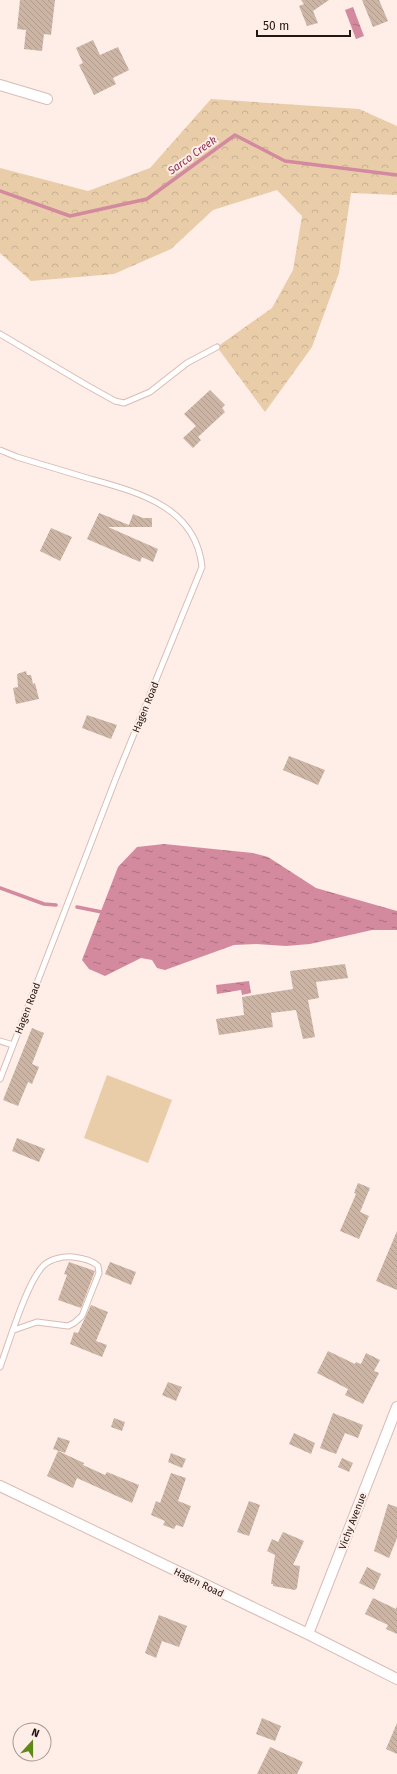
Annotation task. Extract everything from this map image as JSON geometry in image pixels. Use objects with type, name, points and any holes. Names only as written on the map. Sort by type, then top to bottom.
[{"type":"street","points":[[0,85],[47,99]]},
{"type":"street","name":"Vichy Avenue","points":[[308,1634],[396,1414]]},
{"type":"street","name":"Hagen Road","points":[[0,1486],[308,1634],[397,1679]]},
{"type":"lane","points":[[0,334],[88,386],[115,401],[124,403],[150,392],[187,363],[217,347]]},
{"type":"lane","name":"Hagen Road","points":[[0,450],[24,459],[134,492],[164,506],[186,526],[195,538],[201,555],[202,567],[116,778],[0,1079]]},
{"type":"lane","points":[[0,1041],[13,1045]]},
{"type":"lane","points":[[0,1367],[23,1304],[36,1275],[44,1264],[59,1257],[70,1256],[89,1260],[98,1266],[98,1274],[82,1316],[74,1323],[68,1326],[37,1322],[14,1330]]},
{"type":"green space","points":[[211,99],[359,109],[397,126],[397,195],[351,193],[339,273],[312,347],[265,412],[217,347],[272,308],[293,270],[302,216],[277,190],[213,210],[171,249],[114,274],[31,281],[0,253],[0,168],[88,191],[150,168]]},
{"type":"green space","points":[[107,1075],[172,1100],[148,1163],[84,1138]]},
{"type":"water","points":[[353,7],[364,36],[356,39],[345,10]]},
{"type":"water","points":[[164,844],[253,853],[268,857],[316,888],[397,911],[397,930],[372,930],[310,944],[286,946],[256,944],[234,945],[165,970],[157,968],[152,960],[141,958],[105,976],[89,969],[82,960],[118,867],[137,847]]},
{"type":"water","points":[[249,981],[251,993],[242,995],[241,990],[217,994],[216,985]]},
{"type":"building","points":[[20,0],[55,0],[51,35],[44,34],[42,51],[24,49],[26,30],[17,29]]},
{"type":"building","points":[[301,0],[329,0],[313,11],[318,23],[307,26],[299,6],[304,4]]},
{"type":"building","points":[[362,0],[379,0],[388,21],[373,27]]},
{"type":"building","points":[[93,40],[100,55],[118,47],[129,70],[113,78],[116,84],[94,95],[79,65],[83,63],[76,48]]},
{"type":"building","points":[[210,390],[225,405],[222,408],[225,412],[198,437],[201,440],[193,448],[183,438],[196,426],[184,414]]},
{"type":"building","points":[[99,513],[129,525],[133,514],[143,518],[152,518],[152,527],[108,527],[158,549],[153,562],[142,557],[140,562],[87,539]]},
{"type":"building","points":[[51,528],[72,537],[60,561],[40,551]]},
{"type":"building","points":[[26,671],[27,675],[31,675],[33,684],[35,683],[39,699],[16,704],[13,688],[18,687],[17,674]]},
{"type":"building","points":[[87,715],[117,725],[111,739],[82,728]]},
{"type":"building","points":[[289,756],[325,770],[318,785],[283,770]]},
{"type":"building","points":[[345,964],[348,978],[316,982],[319,998],[308,1000],[315,1037],[303,1039],[296,1010],[271,1013],[273,1027],[219,1035],[216,1019],[244,1015],[242,997],[293,989],[290,971]]},
{"type":"building","points":[[32,1028],[44,1033],[32,1064],[39,1067],[32,1084],[28,1082],[18,1106],[3,1100]]},
{"type":"building","points":[[17,1138],[45,1149],[39,1162],[12,1151]]},
{"type":"building","points":[[358,1183],[370,1188],[360,1212],[369,1216],[359,1239],[340,1231],[356,1194],[354,1193]]},
{"type":"building","points":[[397,1231],[397,1290],[376,1281]]},
{"type":"building","points":[[69,1262],[95,1271],[81,1308],[58,1300],[67,1275],[64,1274]]},
{"type":"building","points":[[110,1262],[136,1272],[131,1285],[105,1274]]},
{"type":"building","points":[[91,1305],[108,1312],[96,1341],[107,1345],[102,1357],[70,1344],[74,1332],[78,1333]]},
{"type":"building","points":[[328,1351],[355,1364],[356,1362],[361,1364],[366,1353],[380,1360],[374,1371],[379,1373],[363,1404],[345,1395],[348,1389],[317,1373]]},
{"type":"building","points":[[168,1382],[182,1387],[176,1401],[162,1395]]},
{"type":"building","points":[[333,1413],[363,1425],[358,1438],[345,1433],[336,1454],[320,1448]]},
{"type":"building","points":[[114,1418],[125,1422],[122,1431],[111,1427]]},
{"type":"building","points":[[294,1433],[315,1443],[311,1454],[289,1444]]},
{"type":"building","points":[[58,1437],[70,1441],[65,1453],[53,1449]]},
{"type":"building","points":[[58,1451],[105,1475],[107,1472],[139,1485],[132,1503],[77,1478],[73,1488],[47,1476]]},
{"type":"building","points":[[171,1453],[186,1459],[182,1468],[168,1462]]},
{"type":"building","points":[[342,1458],[353,1463],[349,1472],[338,1467]]},
{"type":"building","points":[[171,1473],[186,1478],[178,1501],[191,1506],[183,1527],[176,1525],[174,1529],[163,1525],[165,1521],[151,1515],[156,1501],[160,1503]]},
{"type":"building","points":[[249,1501],[260,1505],[249,1536],[237,1532]]},
{"type":"building","points":[[388,1504],[397,1507],[397,1538],[389,1558],[374,1551]]},
{"type":"building","points":[[283,1532],[304,1541],[293,1565],[300,1566],[297,1588],[295,1590],[273,1586],[273,1584],[271,1584],[275,1555],[267,1551],[272,1539],[278,1542]]},
{"type":"building","points":[[367,1567],[381,1574],[374,1590],[359,1583]]},
{"type":"building","points":[[373,1598],[396,1609],[397,1606],[397,1634],[386,1629],[388,1625],[365,1614]]},
{"type":"building","points":[[159,1615],[187,1626],[179,1647],[162,1641],[156,1658],[145,1653]]},
{"type":"building","points":[[262,1718],[281,1726],[275,1741],[256,1734]]},
{"type":"building","points":[[397,1723],[397,1754],[386,1749]]},
{"type":"building","points":[[270,1747],[303,1762],[297,1774],[257,1774]]},
{"type":"waterway","name":"Sarco Creek","points":[[0,191],[70,216],[147,199],[235,135],[285,161],[397,175]]},
{"type":"waterway","points":[[0,888],[44,904],[56,905]]},
{"type":"waterway","points":[[77,907],[102,912]]}]
